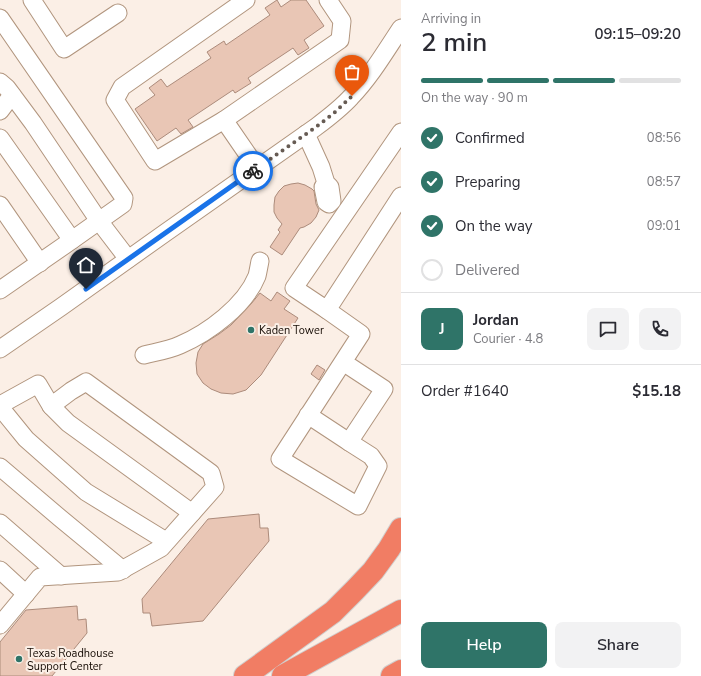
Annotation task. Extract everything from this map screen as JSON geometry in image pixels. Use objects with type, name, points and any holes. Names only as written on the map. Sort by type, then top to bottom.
[{"type":"highway","points":[[245,676],[333,612],[373,571],[401,529]]},
{"type":"highway","points":[[283,676],[401,611]]},
{"type":"highway","points":[[392,676],[401,671]]},
{"type":"street","points":[[32,0],[64,49],[118,13]]},
{"type":"street","points":[[246,0],[122,87],[115,100],[155,161],[224,120],[340,40],[342,21],[328,0]]},
{"type":"street","points":[[0,18],[124,198],[123,204],[0,290]]},
{"type":"street","points":[[0,349],[334,113],[352,96],[374,68],[401,28]]},
{"type":"street","points":[[0,82],[7,88],[33,123],[99,221],[128,259]]},
{"type":"street","points":[[0,112],[12,95]]},
{"type":"street","points":[[224,120],[257,168]]},
{"type":"street","points":[[308,415],[371,456],[378,466],[358,506],[280,458],[308,415],[343,362],[361,334],[294,288],[401,132]]},
{"type":"street","points":[[306,134],[326,183],[323,187],[326,202],[329,204],[336,227]]},
{"type":"street","points":[[0,138],[72,240]]},
{"type":"street","points":[[327,310],[401,196]]},
{"type":"street","points":[[0,205],[40,263]]},
{"type":"street","points":[[144,355],[179,346],[205,332],[227,315],[246,296],[257,277],[260,261]]},
{"type":"street","points":[[343,362],[384,389],[349,442]]},
{"type":"street","points":[[0,625],[40,577],[118,572],[161,548],[215,487],[211,472],[86,382],[51,406]]},
{"type":"street","points":[[166,541],[86,492],[26,439],[0,406],[38,384],[51,406],[68,423],[192,513]]},
{"type":"street","points":[[0,467],[123,570]]},
{"type":"street","points":[[0,523],[61,576]]},
{"type":"street","points":[[0,570],[26,594]]},
{"type":"building","points":[[277,0],[281,7],[291,0],[306,0],[324,26],[304,40],[309,48],[298,55],[293,48],[248,78],[251,83],[235,93],[233,90],[188,120],[193,127],[181,134],[176,128],[157,141],[135,109],[155,95],[149,88],[161,79],[167,87],[211,58],[207,52],[224,41],[226,45],[270,15],[265,8]]},
{"type":"building","points":[[298,183],[305,185],[314,191],[316,204],[319,210],[311,223],[300,228],[282,255],[270,247],[280,232],[278,230],[282,224],[274,212],[275,197],[284,186]]},
{"type":"building","name":"Kaden Tower","points":[[277,292],[290,301],[284,309],[298,318],[261,375],[246,390],[233,394],[221,393],[211,389],[203,383],[197,374],[196,363],[198,352],[203,344],[231,325],[260,293],[271,301]]},
{"type":"building","points":[[317,365],[325,370],[319,380],[311,374]]},
{"type":"building","points":[[259,514],[260,528],[268,528],[269,541],[203,621],[152,626],[150,613],[143,613],[142,599],[208,519]]},
{"type":"building","points":[[77,606],[78,620],[86,619],[87,633],[52,676],[0,676],[0,642],[26,610]]},
{"type":"way so far","points":[[253,171],[316,127],[352,96]]},
{"type":"place","name":"Kaden Tower","points":[[251,330]]},
{"type":"place","name":"Texas Roadhouse Support Center","points":[[19,659]]},
{"type":"route","points":[[86,289],[253,171]]}]
